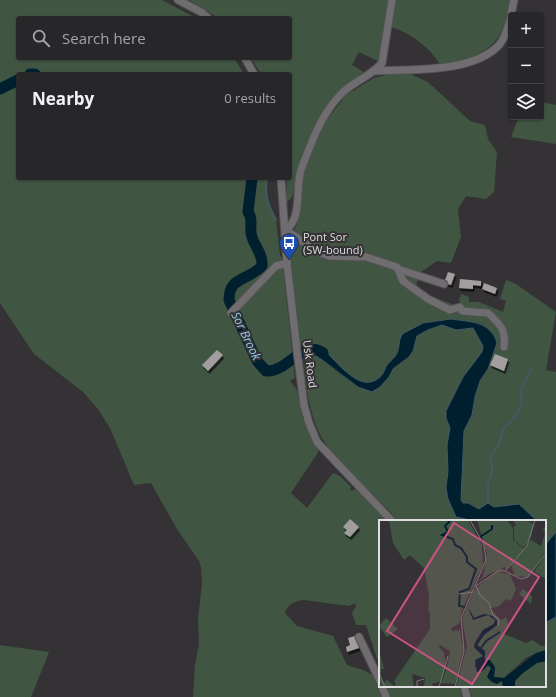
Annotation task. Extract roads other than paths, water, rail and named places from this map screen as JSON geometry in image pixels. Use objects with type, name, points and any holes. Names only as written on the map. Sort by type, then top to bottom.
[{"type":"street","points":[[178,0],[206,16]]},
{"type":"street","points":[[392,0],[382,63],[376,71],[343,92],[316,131],[300,170],[295,217],[291,226],[286,230],[316,251],[329,256],[366,257],[444,284]]},
{"type":"street","points":[[512,12],[514,0]]},
{"type":"street","points":[[376,71],[448,67],[476,60],[499,45],[508,25]]},
{"type":"street","points":[[246,60],[253,72]]},
{"type":"street","name":"Usk Road","points":[[281,180],[286,230],[287,263],[304,406],[317,442],[391,520]]},
{"type":"street","points":[[231,313],[276,266],[287,263]]},
{"type":"street","points":[[398,269],[403,281],[441,306],[450,310],[460,308],[462,311],[488,313],[505,334],[504,348]]},
{"type":"street","points":[[359,636],[379,679]]},
{"type":"street","points":[[382,687],[386,697]]},
{"type":"street","points":[[464,687],[467,697]]},
{"type":"water","points":[[451,319],[472,322],[490,330],[494,336],[497,343],[488,369],[480,381],[475,397],[472,415],[464,431],[461,500],[463,503],[468,503],[479,509],[488,503],[494,507],[519,504],[536,520],[470,520],[456,517],[448,499],[446,488],[448,471],[447,445],[450,428],[446,418],[446,411],[463,377],[482,352],[483,346],[473,328],[456,330],[442,325],[417,336],[413,351],[409,357],[393,369],[389,377],[380,387],[372,392],[358,387],[309,350],[322,348],[342,368],[357,380],[365,382],[373,381],[381,376],[387,365],[396,355],[402,335],[423,323]]},
{"type":"water","points":[[556,532],[556,617],[546,622],[546,544]]},
{"type":"waterway","name":"Sor Brook","points":[[0,89],[16,81]]},
{"type":"waterway","name":"Sor Brook","points":[[252,180],[248,212],[251,219],[252,238],[261,257],[262,266],[257,271],[240,280],[232,287],[229,300],[257,361],[266,371],[281,367],[309,350],[316,350],[323,353]]},
{"type":"waterway","points":[[267,180],[267,199],[276,220]]},
{"type":"waterway","points":[[488,503],[488,483],[492,472],[491,455],[498,446],[504,428],[514,418],[522,404],[521,389],[531,370]]},
{"type":"place","name":"Pont Sor (SW-bound)","points":[[289,260]]}]
